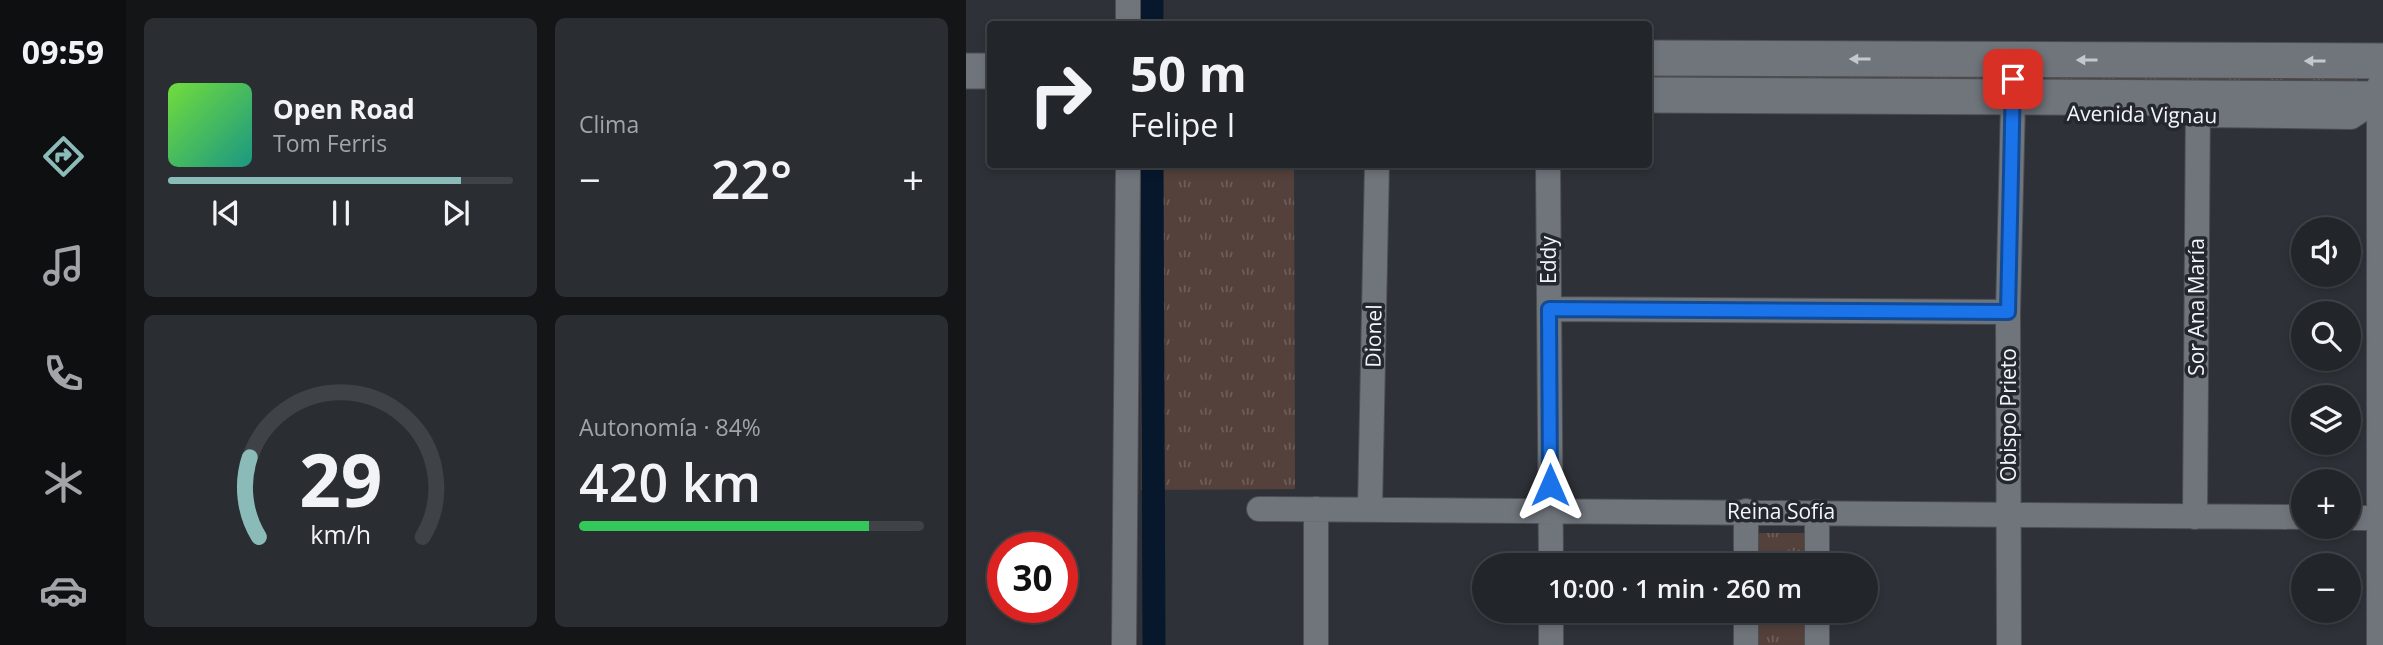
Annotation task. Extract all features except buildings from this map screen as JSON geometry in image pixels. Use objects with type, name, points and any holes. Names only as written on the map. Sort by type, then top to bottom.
[{"type":"main road","points":[[1652,58],[2014,60],[2381,80]]},
{"type":"main road","points":[[966,71],[987,71]]},
{"type":"main road","name":"Avenida Vignau","points":[[1652,95],[2011,106],[2198,106],[2381,80]]},
{"type":"street","points":[[1128,0],[1128,21]]},
{"type":"street","name":"Obispo Prieto","points":[[2009,645],[2008,312],[2014,60]]},
{"type":"street","points":[[2379,645],[2381,80]]},
{"type":"street","name":"Avenida Vignau","points":[[1652,110],[2011,106]]},
{"type":"street","name":"Sor Ana María","points":[[2195,517],[2198,106]]},
{"type":"street","points":[[1124,645],[1128,168]]},
{"type":"street","name":"Dionel","points":[[1370,508],[1377,168]]},
{"type":"street","name":"Eddy","points":[[1548,168],[1550,553]]},
{"type":"street","points":[[1549,309],[2008,312]]},
{"type":"street","name":"Reina Sofía","points":[[1259,509],[2291,517]]},
{"type":"street","points":[[1316,509],[1316,645]]},
{"type":"street","points":[[1746,511],[1746,553]]},
{"type":"street","points":[[1817,512],[1817,553]]},
{"type":"street","points":[[2361,517],[2381,518]]},
{"type":"street","points":[[1551,623],[1551,645]]},
{"type":"street","points":[[1746,623],[1746,645]]},
{"type":"street","points":[[1817,623],[1817,645]]},
{"type":"green space","points":[[1652,71],[1986,74],[1986,80],[1652,77]]},
{"type":"green space","points":[[2034,76],[2357,77],[2357,83],[2034,82]]},
{"type":"green space","points":[[1140,168],[1294,168],[1295,489],[1141,490]]},
{"type":"green space","points":[[1757,533],[1807,533],[1807,553],[1757,553]]},
{"type":"green space","points":[[1756,623],[1806,623],[1806,645],[1756,645]]},
{"type":"waterway","points":[[1152,0],[1152,21]]},
{"type":"waterway","points":[[1152,168],[1154,645]]},
{"type":"route","points":[[1550,485],[1549,309],[2008,312],[2013,79]]}]
